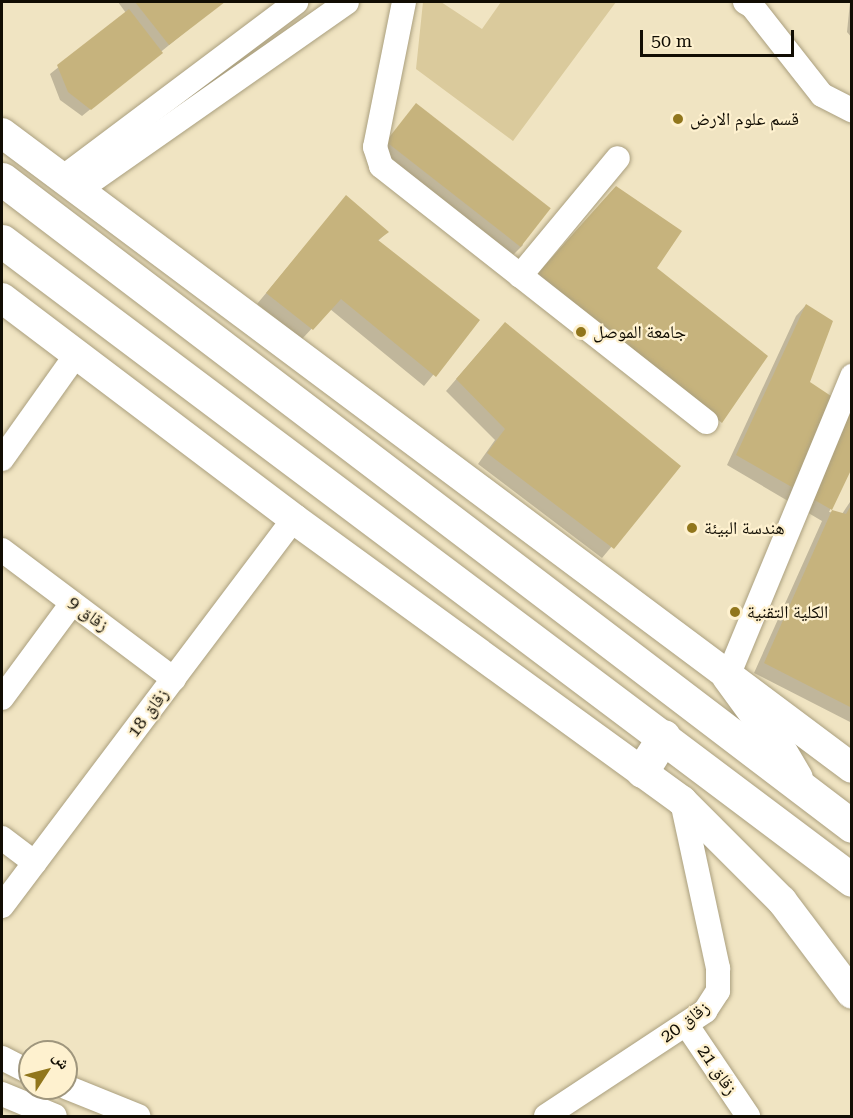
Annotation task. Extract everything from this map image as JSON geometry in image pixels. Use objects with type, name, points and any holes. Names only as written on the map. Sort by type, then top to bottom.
[{"type":"highway","points":[[2,179],[852,826]]},
{"type":"highway","points":[[2,241],[664,736],[852,880]]},
{"type":"highway","points":[[728,676],[769,732],[802,790]]},
{"type":"highway","points":[[642,771],[664,736]]},
{"type":"main road","points":[[2,133],[852,768]]},
{"type":"main road","points":[[2,298],[294,519],[682,801],[782,901],[852,994]]},
{"type":"street","points":[[70,184],[296,2]]},
{"type":"street","points":[[70,184],[346,2]]},
{"type":"street","points":[[404,2],[375,147],[381,166],[706,422]]},
{"type":"street","points":[[745,2],[752,6],[822,95],[852,110]]},
{"type":"street","points":[[520,276],[618,158]]},
{"type":"street","points":[[2,459],[76,355]]},
{"type":"street","points":[[728,676],[852,376]]},
{"type":"street","name":"زقاق 18","points":[[2,906],[294,519]]},
{"type":"street","name":"زقاق 9","points":[[2,550],[174,679]]},
{"type":"street","points":[[2,698],[72,603]]},
{"type":"street","name":"زقاق 20","points":[[546,1116],[686,1024],[713,1002],[720,980],[682,801]]},
{"type":"street","points":[[2,838],[35,863]]},
{"type":"street","name":"زقاق 21","points":[[686,1024],[748,1116]]},
{"type":"street","points":[[2,1058],[18,1066]]},
{"type":"street","points":[[78,1092],[138,1116]]},
{"type":"street","points":[[2,1094],[55,1116]]},
{"type":"shaded area","points":[[423,2],[441,2],[482,29],[501,2],[616,2],[513,141],[416,69]]},
{"type":"building","points":[[135,2],[225,2],[169,45]]},
{"type":"building","points":[[129,9],[163,53],[91,110],[68,92],[57,65]]},
{"type":"building","points":[[416,103],[551,208],[521,247],[386,142]]},
{"type":"building","points":[[616,186],[682,231],[657,268],[768,356],[722,423],[538,273]]},
{"type":"building","points":[[346,195],[389,232],[378,240],[480,320],[436,377],[341,299],[313,330],[266,293]]},
{"type":"building","points":[[806,304],[833,321],[810,382],[852,410],[852,468],[832,510],[736,455]]},
{"type":"building","points":[[505,322],[681,466],[614,549],[487,453],[505,429],[456,379]]},
{"type":"building","points":[[852,504],[852,708],[764,663],[832,510],[846,514]]},
{"type":"place","name":"قسم علوم الارض","points":[[678,119]]},
{"type":"place","name":"جامعة الموصل","points":[[581,332]]},
{"type":"place","name":"هندسة البيئة","points":[[692,528]]},
{"type":"place","name":"الكلية التقنية","points":[[735,612]]}]
